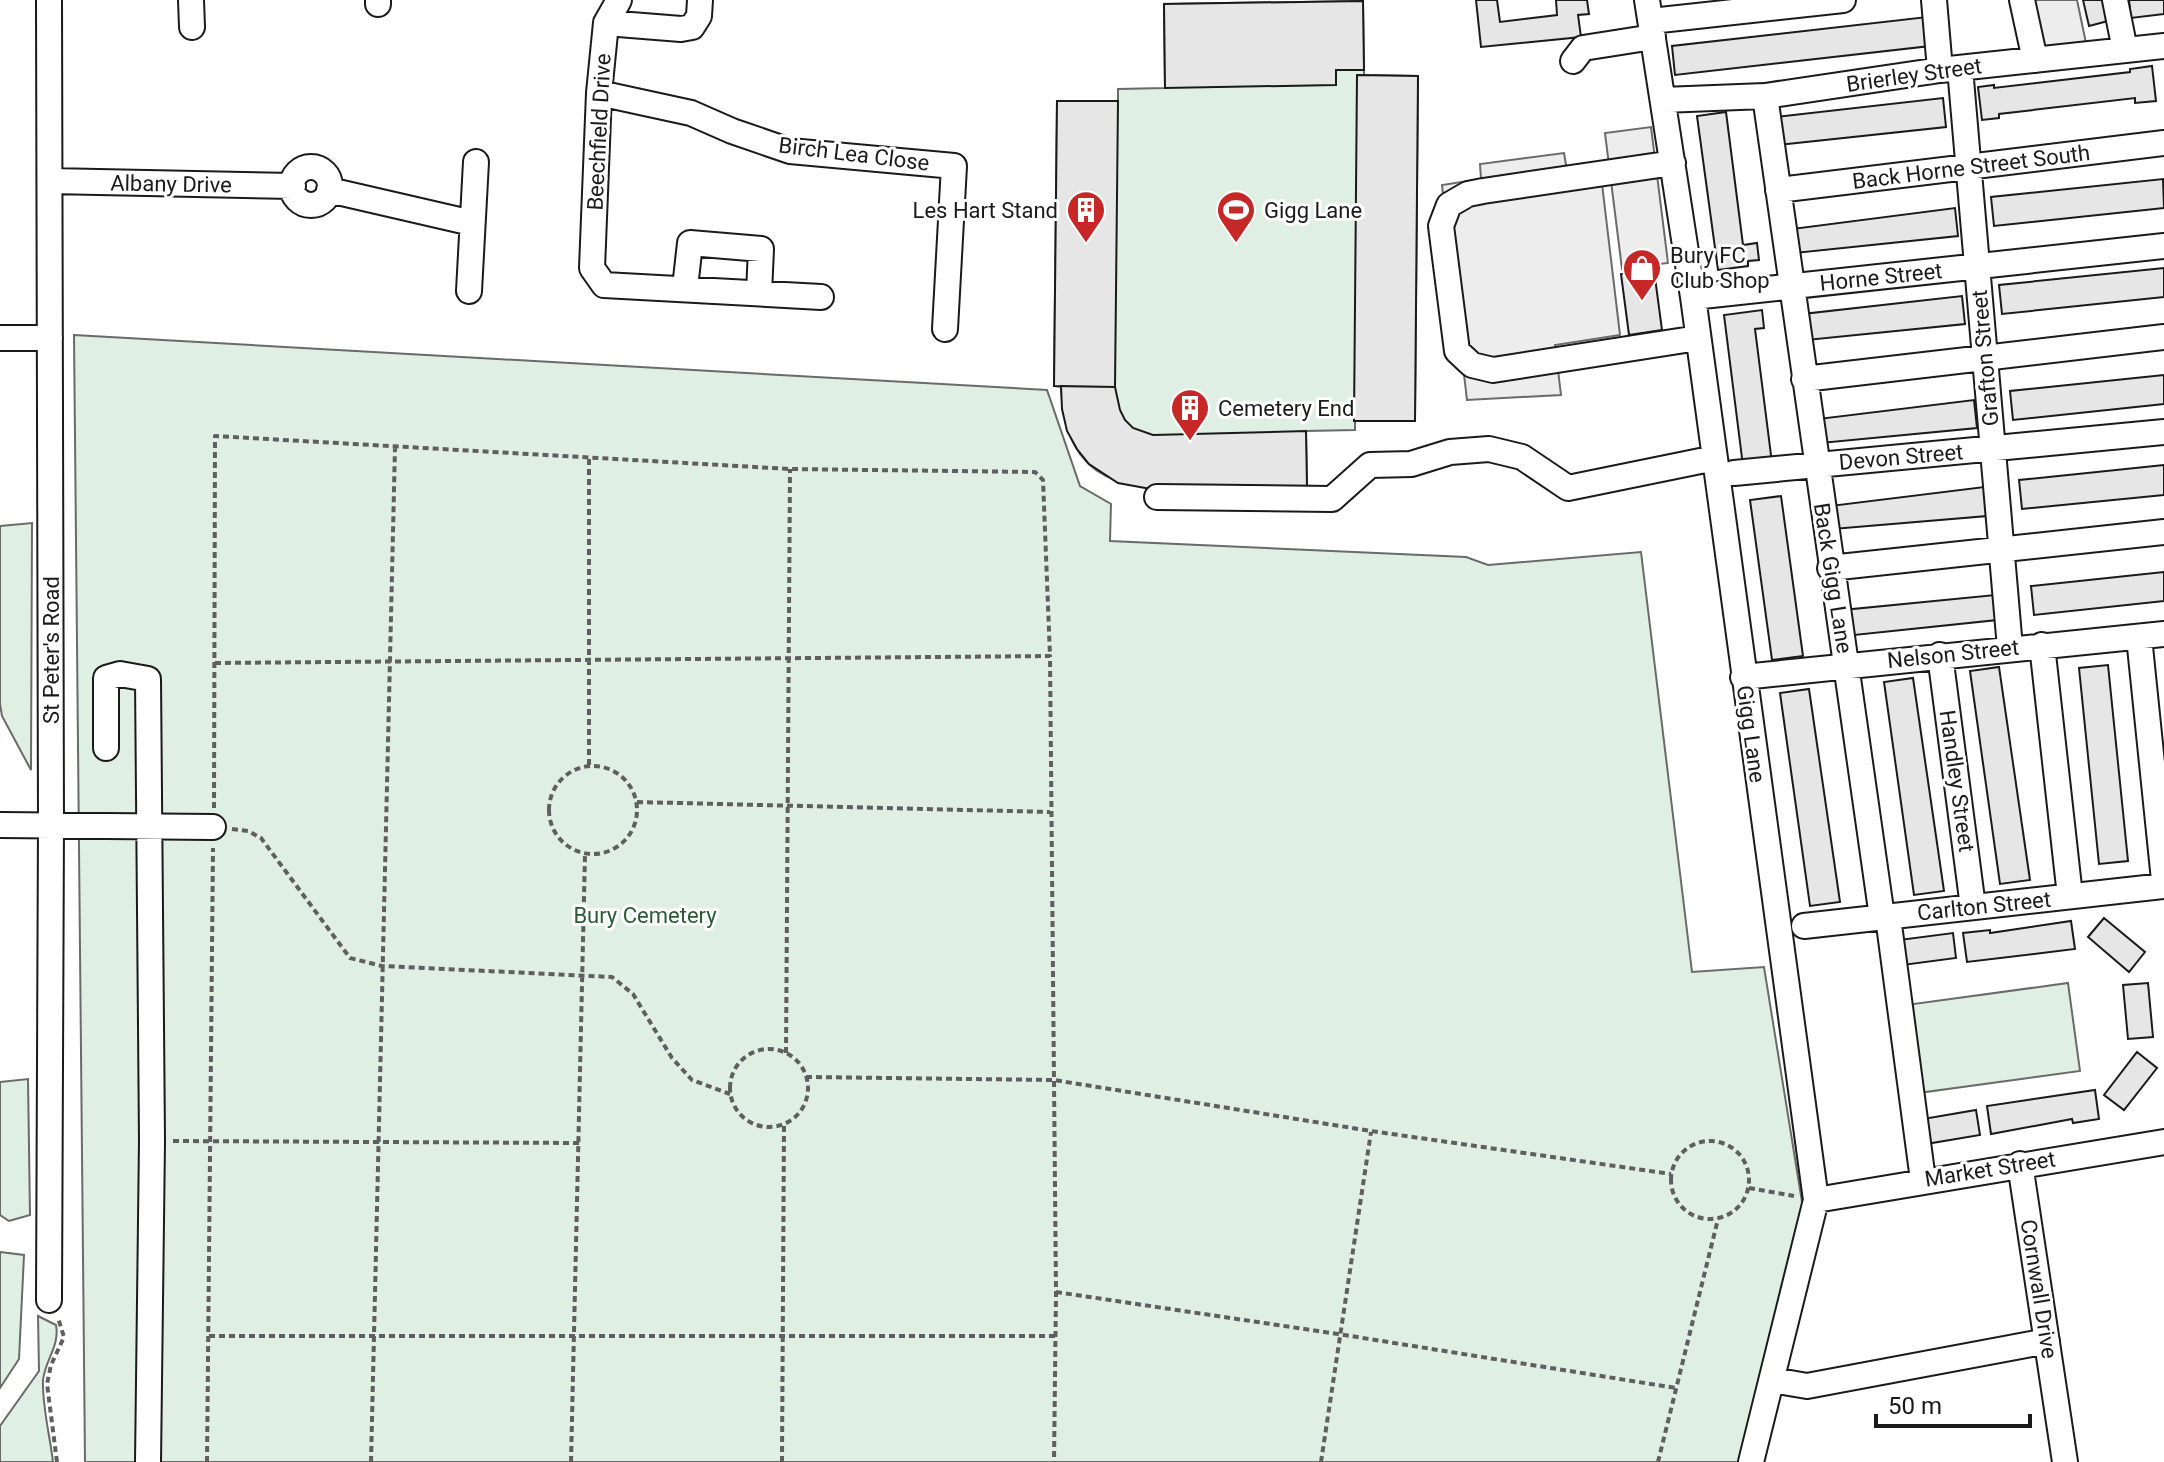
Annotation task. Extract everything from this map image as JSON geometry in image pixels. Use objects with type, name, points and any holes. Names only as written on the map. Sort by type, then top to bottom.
[{"type":"street","name":"St Peter's Road","points":[[49,0],[49,1300]]},
{"type":"street","points":[[191,0],[192,27]]},
{"type":"street","name":"Beechfield Drive","points":[[619,0],[606,23],[599,93],[592,268],[604,285],[685,288]]},
{"type":"street","points":[[606,23],[681,29],[692,27],[699,16],[700,0]]},
{"type":"street","points":[[1568,67],[1583,48],[1650,19],[1788,3],[1843,0]]},
{"type":"street","name":"Grafton Street","points":[[1934,0],[1969,168],[2010,648]]},
{"type":"street","points":[[2022,0],[2035,60]]},
{"type":"street","points":[[2115,0],[2125,50]]},
{"type":"street","name":"Gigg Lane","points":[[1650,19],[1698,338],[1724,466],[1743,677],[1816,1200],[1751,1462]]},
{"type":"street","name":"Brierley Street","points":[[1663,100],[1765,96],[1950,69],[2164,46]]},
{"type":"street","name":"Birch Lea Close","points":[[599,93],[691,113],[790,151],[954,166],[945,329]]},
{"type":"street","name":"Back Gigg Lane","points":[[1765,96],[1830,568],[1923,1180]]},
{"type":"street","name":"Back Horne Street South","points":[[1778,190],[2164,143]]},
{"type":"street","points":[[469,291],[476,162]]},
{"type":"street","points":[[1673,163],[1483,191],[1468,194],[1449,205],[1441,226],[1457,351],[1472,365],[1493,370],[1698,338]]},
{"type":"street","name":"Albany Drive","points":[[50,181],[293,186],[298,200],[309,205],[320,203],[329,190],[472,223]]},
{"type":"street","points":[[759,293],[761,249],[690,243],[685,288],[759,293],[821,297]]},
{"type":"street","name":"Horne Street","points":[[1693,297],[2164,246]]},
{"type":"street","points":[[1804,379],[2164,337]]},
{"type":"street","points":[[0,338],[50,338]]},
{"type":"street","name":"Devon Street","points":[[1157,497],[1332,499],[1370,465],[1411,464],[1450,452],[1489,449],[1522,457],[1568,488],[1724,466],[1816,465],[2164,432]]},
{"type":"street","points":[[1830,568],[2164,532]]},
{"type":"street","name":"Nelson Street","points":[[1743,677],[2164,634]]},
{"type":"street","points":[[2139,637],[2164,883]]},
{"type":"street","points":[[2042,645],[2070,896]]},
{"type":"street","name":"Handley Street","points":[[1940,655],[1973,907]]},
{"type":"street","points":[[106,748],[106,678],[120,674],[148,679],[152,1141],[148,1462]]},
{"type":"street","points":[[0,825],[213,827]]},
{"type":"street","name":"Carlton Street","points":[[1804,926],[2164,883]]},
{"type":"street","name":"Market Street","points":[[1816,1200],[2164,1142]]},
{"type":"street","name":"Cornwall Drive","points":[[2020,1164],[2065,1462]]},
{"type":"street","points":[[1772,1380],[1807,1386],[2047,1341]]},
{"type":"path","points":[[207,1462],[215,436],[790,469],[1035,472],[1043,480],[1050,656],[1056,1292],[1054,1462]]},
{"type":"path","points":[[371,1462],[395,447]]},
{"type":"path","points":[[589,457],[589,765]]},
{"type":"path","points":[[786,1053],[790,469]]},
{"type":"path","points":[[215,663],[1050,656]]},
{"type":"path","points":[[589,765],[619,773],[629,784],[637,802],[635,823],[629,837],[618,847],[604,853],[575,851],[561,842],[552,829],[548,806],[558,782],[577,768],[589,765]]},
{"type":"path","points":[[637,802],[1051,812]]},
{"type":"path","points":[[213,827],[248,831],[261,838],[350,958],[382,966],[612,977],[633,994],[672,1058],[692,1080],[730,1094]]},
{"type":"path","points":[[571,1462],[585,854]]},
{"type":"path","points":[[775,1049],[786,1053],[797,1061],[806,1077],[808,1093],[804,1107],[784,1124],[771,1128],[754,1125],[742,1118],[734,1107],[730,1094],[732,1075],[747,1056],[761,1050],[775,1049]]},
{"type":"path","points":[[806,1077],[1054,1080],[1371,1131],[1671,1174]]},
{"type":"path","points":[[782,1462],[784,1124]]},
{"type":"path","points":[[1321,1462],[1371,1131]]},
{"type":"path","points":[[1710,1140],[1724,1142],[1744,1159],[1749,1172],[1749,1188],[1745,1201],[1736,1211],[1718,1219],[1704,1220],[1682,1208],[1674,1197],[1671,1174],[1684,1150],[1710,1140]]},
{"type":"path","points":[[152,1141],[579,1143]]},
{"type":"path","points":[[1749,1188],[1816,1200]]},
{"type":"path","points":[[1658,1462],[1718,1219]]},
{"type":"path","points":[[1056,1292],[1676,1388]]},
{"type":"path","points":[[49,1300],[62,1325],[64,1337],[51,1365],[47,1384],[57,1462]]},
{"type":"path","points":[[208,1336],[1055,1336]]},
{"type":"green space","name":"Gigg Lane","points":[[1363,1],[1364,75],[1418,76],[1415,421],[1355,421],[1355,430],[1306,431],[1307,487],[1151,488],[1106,476],[1088,463],[1075,445],[1065,420],[1061,387],[1054,386],[1057,101],[1118,101],[1118,89],[1165,88],[1164,4]]},
{"type":"green space","name":"Bury Cemetery","points":[[74,335],[1047,390],[1080,486],[1111,504],[1110,541],[1466,557],[1488,565],[1641,552],[1692,972],[1764,967],[1803,1208],[1740,1462],[85,1462]]},
{"type":"green space","points":[[32,523],[31,770],[2,716],[0,704],[0,526]]},
{"type":"green space","points":[[2068,983],[2080,1071],[1918,1093],[1906,1005]]},
{"type":"green space","points":[[28,1079],[30,1215],[9,1221],[0,1215],[0,1082]]},
{"type":"green space","points":[[0,1252],[24,1255],[19,1359],[0,1388]]},
{"type":"green space","points":[[38,1316],[56,1325],[57,1333],[43,1380],[53,1462],[0,1462],[0,1426],[39,1371]]},
{"type":"shaded area","points":[[2034,0],[2077,0],[2086,43],[2042,47]]},
{"type":"shaded area","points":[[1651,127],[1668,263],[1622,269],[1605,133]]},
{"type":"shaded area","points":[[1564,153],[1567,171],[1600,167],[1620,335],[1555,345],[1561,395],[1467,400],[1442,185],[1481,179],[1480,164]]},
{"type":"building","points":[[1476,0],[1497,0],[1500,22],[1557,15],[1556,0],[1587,0],[1589,14],[1578,15],[1581,37],[1481,47]]},
{"type":"building","points":[[2083,0],[2103,0],[2108,21],[2089,26]]},
{"type":"building","points":[[2129,0],[2164,0],[2164,14],[2131,18]]},
{"type":"building","points":[[1363,1],[1364,70],[1336,70],[1336,85],[1165,88],[1164,4]]},
{"type":"building","points":[[1927,17],[1930,46],[1675,75],[1672,46]]},
{"type":"building","points":[[2152,66],[2156,101],[2135,103],[2135,98],[1999,114],[1999,118],[1982,120],[1978,87],[1994,85],[1994,88],[2130,72],[2130,69]]},
{"type":"building","points":[[1357,75],[1418,76],[1415,421],[1354,421]]},
{"type":"building","points":[[1943,98],[1946,127],[1778,145],[1775,117]]},
{"type":"building","name":"Les Hart Stand","points":[[1057,101],[1118,101],[1115,387],[1054,386]]},
{"type":"building","points":[[1726,112],[1743,245],[1757,243],[1759,260],[1748,261],[1748,266],[1718,270],[1697,116]]},
{"type":"building","points":[[2163,179],[2164,208],[1994,226],[1991,197]]},
{"type":"building","points":[[1955,208],[1958,236],[1795,253],[1792,229]]},
{"type":"building","points":[[2164,268],[2164,297],[2002,314],[1999,285]]},
{"type":"building","name":"Bury FC Club Shop","points":[[1654,270],[1662,330],[1629,335],[1621,274]]},
{"type":"building","points":[[1962,296],[1965,324],[1807,340],[1803,314]]},
{"type":"building","points":[[1762,310],[1764,328],[1755,329],[1772,463],[1743,466],[1724,315]]},
{"type":"building","points":[[2164,375],[2164,404],[2013,420],[2010,391]]},
{"type":"building","name":"Cemetery End","points":[[1061,386],[1115,387],[1125,420],[1133,428],[1153,435],[1306,431],[1307,487],[1156,490],[1118,483],[1089,464],[1077,449],[1067,431]]},
{"type":"building","points":[[1974,400],[1977,428],[1821,443],[1818,419]]},
{"type":"building","points":[[2164,465],[2164,495],[2022,509],[2019,480]]},
{"type":"building","points":[[1984,487],[1987,516],[1833,529],[1830,506]]},
{"type":"building","points":[[1781,496],[1803,656],[1772,660],[1750,500]]},
{"type":"building","points":[[2164,572],[2164,601],[2034,615],[2031,586]]},
{"type":"building","points":[[1995,595],[1997,620],[1845,636],[1843,610]]},
{"type":"building","points":[[2108,665],[2128,861],[2099,864],[2079,668]]},
{"type":"building","points":[[1999,667],[2030,880],[2000,884],[1970,671]]},
{"type":"building","points":[[1913,678],[1944,891],[1914,895],[1884,682]]},
{"type":"building","points":[[1809,689],[1840,902],[1810,906],[1780,693]]},
{"type":"building","points":[[2104,918],[2145,952],[2129,972],[2088,937]]},
{"type":"building","points":[[2071,921],[2075,949],[1967,962],[1963,933],[1990,930],[1990,933]]},
{"type":"building","points":[[1953,933],[1956,958],[1903,965],[1899,940]]},
{"type":"building","points":[[2148,983],[2153,1037],[2128,1039],[2123,985]]},
{"type":"building","points":[[2137,1052],[2157,1068],[2124,1110],[2104,1095]]},
{"type":"building","points":[[2095,1090],[2099,1119],[2073,1123],[2072,1119],[1991,1134],[1987,1106]]},
{"type":"building","points":[[1976,1110],[1980,1135],[1926,1144],[1923,1119]]},
{"type":"place","name":"Les Hart Stand","points":[[1086,244]]},
{"type":"place","name":"Gigg Lane","points":[[1236,244]]},
{"type":"place","name":"Bury FC Club Shop","points":[[1642,302]]},
{"type":"place","name":"Cemetery End","points":[[1190,442]]}]
